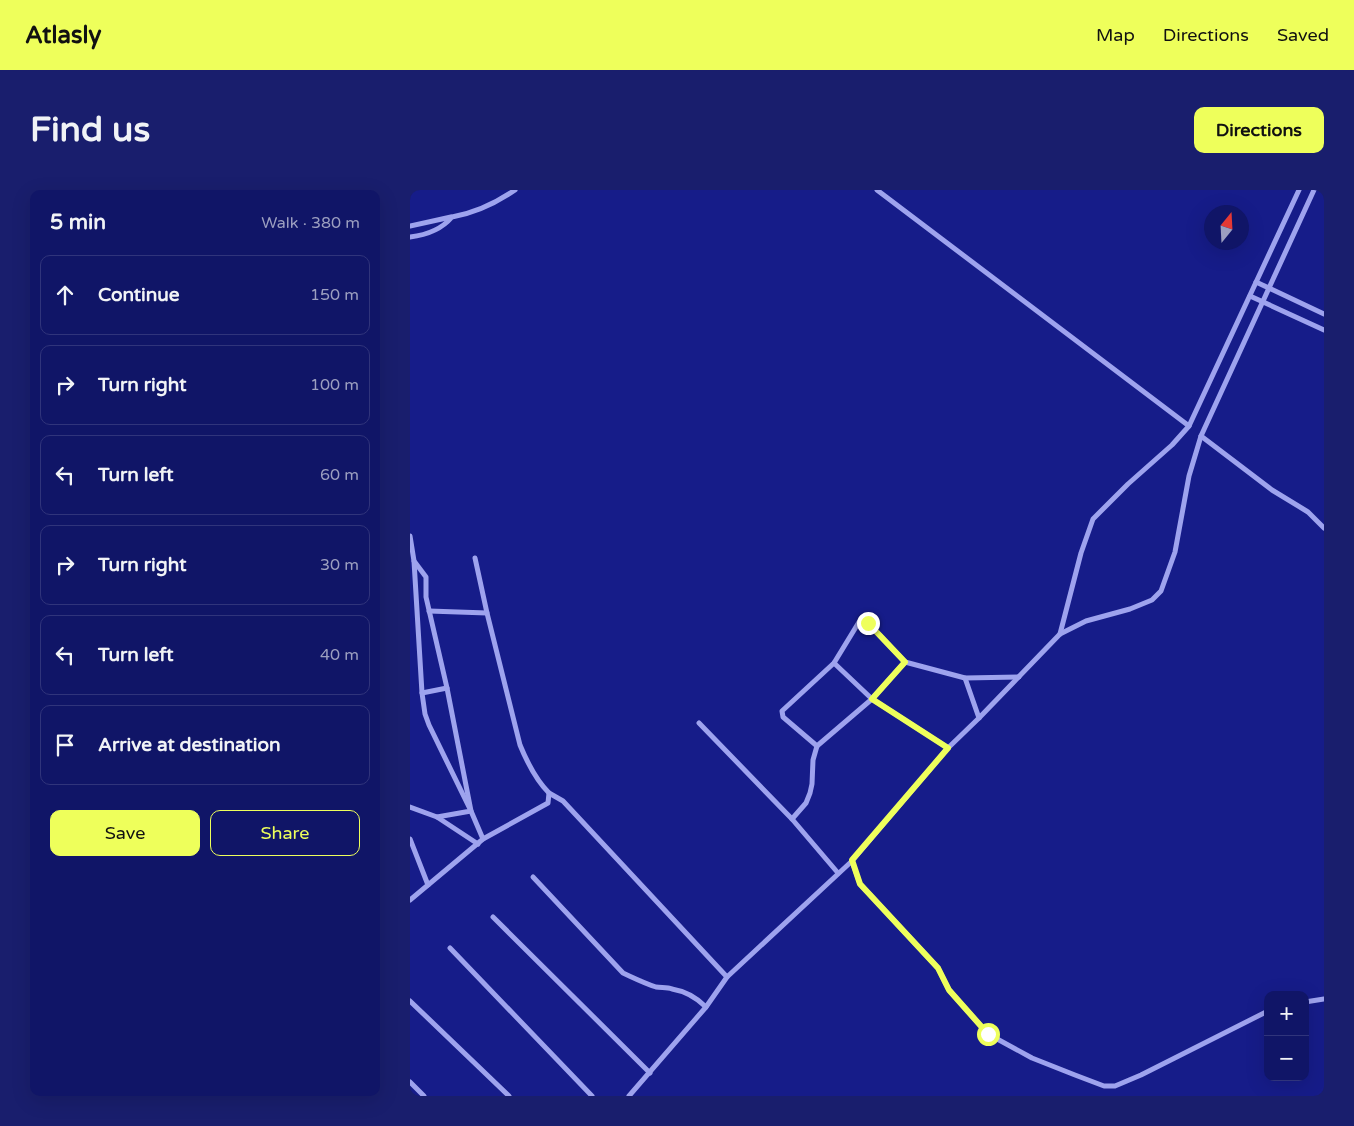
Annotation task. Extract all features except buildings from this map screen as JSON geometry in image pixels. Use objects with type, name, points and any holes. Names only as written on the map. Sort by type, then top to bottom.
[{"type":"street","points":[[410,226],[470,214],[502,199],[516,190]]},
{"type":"street","points":[[877,190],[1189,426]]},
{"type":"street","points":[[1060,634],[1081,553],[1093,519],[1128,484],[1172,445],[1189,426],[1299,190]]},
{"type":"street","points":[[629,1096],[706,1007],[727,978],[852,860],[948,748],[980,718],[1060,634],[1086,622],[1130,609],[1152,600],[1161,591],[1175,552],[1188,476],[1201,436],[1314,190]]},
{"type":"street","points":[[410,236],[431,233],[447,223],[452,217]]},
{"type":"street","points":[[1256,282],[1324,314]]},
{"type":"street","points":[[1250,296],[1324,330]]},
{"type":"street","points":[[1201,436],[1272,490],[1308,512],[1324,528]]},
{"type":"street","points":[[410,536],[414,561],[425,714],[484,839]]},
{"type":"street","points":[[475,558],[520,745],[527,762],[541,785],[549,793],[563,801],[727,978]]},
{"type":"street","points":[[414,561],[426,577],[426,597],[447,688],[471,811]]},
{"type":"street","points":[[429,611],[487,613]]},
{"type":"street","points":[[817,746],[783,717],[782,711],[834,663],[860,622],[868,623],[905,662],[965,678],[1019,677]]},
{"type":"street","points":[[792,820],[806,803],[810,793],[812,784],[811,772],[817,746],[872,699],[905,662]]},
{"type":"street","points":[[834,663],[872,699],[948,748]]},
{"type":"street","points":[[965,678],[980,718]]},
{"type":"street","points":[[422,693],[447,688]]},
{"type":"street","points":[[698,723],[792,820],[838,873]]},
{"type":"street","points":[[548,803],[549,793]]},
{"type":"street","points":[[410,900],[484,839],[548,803],[563,801]]},
{"type":"street","points":[[410,808],[437,817],[478,844]]},
{"type":"street","points":[[437,817],[471,811]]},
{"type":"street","points":[[410,839],[428,885]]},
{"type":"street","points":[[852,860],[860,884],[938,968],[949,990],[988,1034],[1032,1058],[1075,1076],[1104,1086],[1115,1086],[1141,1075],[1264,1013]]},
{"type":"street","points":[[533,877],[623,973],[659,988],[672,988],[698,1000],[706,1007]]},
{"type":"street","points":[[493,918],[650,1073]]},
{"type":"street","points":[[450,948],[592,1096]]},
{"type":"street","points":[[1309,1002],[1324,1000]]},
{"type":"street","points":[[410,1001],[509,1096]]},
{"type":"street","points":[[410,1082],[424,1096]]},
{"type":"route","points":[[868,623],[905,662],[872,699],[948,748],[852,860],[860,884],[938,968],[949,990],[988,1034]]}]
